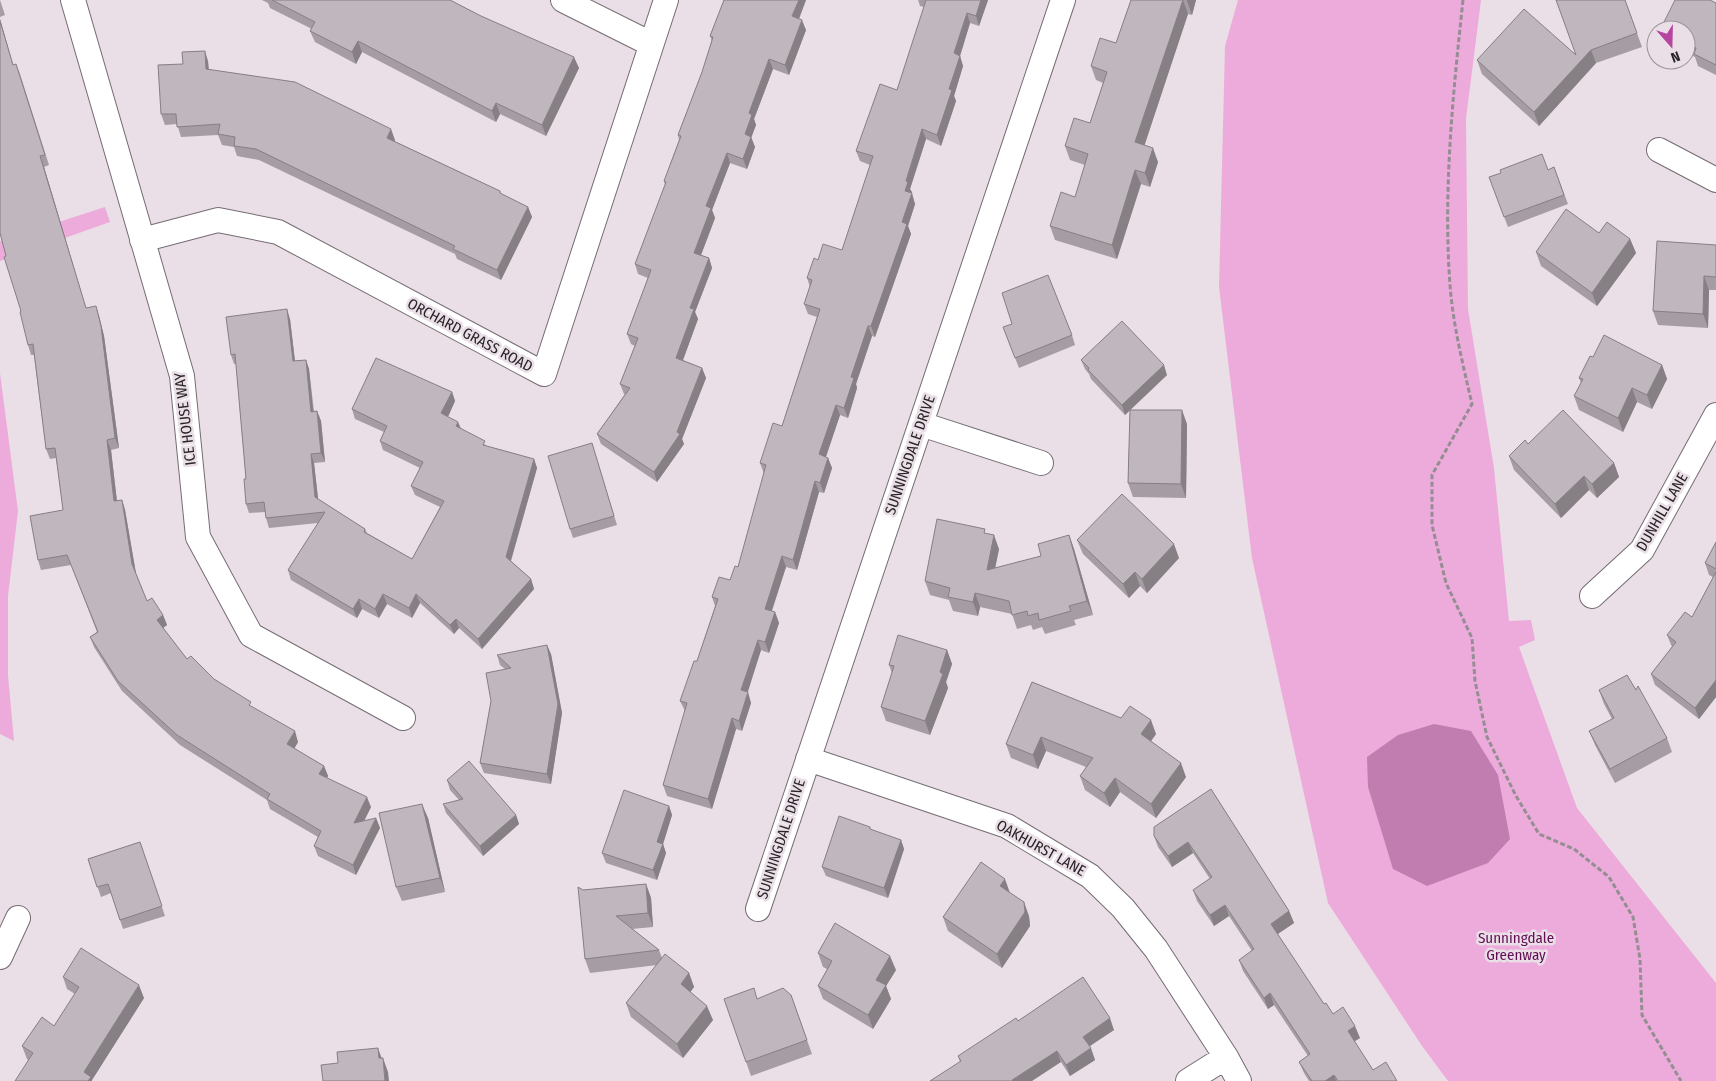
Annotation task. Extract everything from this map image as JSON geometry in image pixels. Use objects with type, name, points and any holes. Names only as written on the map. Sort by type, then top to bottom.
[{"type":"street","name":"ICE HOUSE WAY","points":[[73,0],[182,376],[198,537],[251,636],[403,718]]},
{"type":"street","points":[[563,0],[650,44]]},
{"type":"street","name":"ORCHARD GRASS ROAD","points":[[142,240],[218,220],[278,232],[544,374],[650,44],[666,0]]},
{"type":"street","name":"SUNNINGDALE DRIVE","points":[[758,910],[1063,0]]},
{"type":"street","points":[[1659,150],[1716,180]]},
{"type":"street","name":"DUNHILL LANE","points":[[1592,596],[1642,550],[1716,415]]},
{"type":"street","points":[[921,424],[1040,462]]},
{"type":"street","name":"OAKHURST LANE","points":[[808,760],[1007,826],[1070,861],[1090,876],[1123,908],[1156,949],[1226,1057],[1239,1081]]},
{"type":"street","points":[[0,957],[18,918]]},
{"type":"street","points":[[1188,1081],[1226,1057]]},
{"type":"path","points":[[1463,0],[1455,76],[1447,214],[1451,294],[1457,337],[1472,404],[1432,475],[1432,525],[1446,583],[1472,638],[1475,681],[1487,737],[1516,796],[1539,834],[1574,849],[1609,877],[1633,917],[1640,959],[1642,1014],[1681,1081]]},
{"type":"green space","name":"Sunningdale Greenway","points":[[1238,0],[1481,0],[1466,119],[1468,309],[1494,468],[1509,621],[1531,620],[1535,640],[1519,647],[1577,808],[1716,983],[1716,1081],[1448,1081],[1422,1046],[1328,903],[1252,558],[1219,287],[1225,46]]},
{"type":"green space","points":[[105,207],[110,222],[0,261],[0,241]]},
{"type":"green space","points":[[0,373],[18,511],[8,596],[8,675],[14,741],[0,734]]},
{"type":"shaded area","points":[[1434,724],[1471,731],[1498,775],[1510,839],[1488,863],[1427,886],[1393,869],[1368,787],[1367,757],[1398,735]]},
{"type":"building","points":[[272,0],[450,0],[481,16],[574,57],[542,125],[496,103],[492,111],[358,41],[352,52],[310,31],[315,22]]},
{"type":"building","points":[[724,0],[799,0],[792,16],[802,20],[785,65],[769,59],[749,113],[752,115],[745,134],[751,137],[743,159],[727,153],[706,206],[711,208],[694,253],[709,258],[690,308],[694,309],[676,358],[702,368],[677,432],[680,434],[654,472],[597,434],[630,388],[620,384],[638,338],[627,334],[651,270],[635,264],[666,182],[664,181],[681,136],[678,135],[702,72],[713,37],[710,36]]},
{"type":"building","points":[[926,0],[981,0],[976,16],[967,13],[954,53],[960,56],[949,89],[952,90],[937,135],[922,129],[906,181],[908,182],[905,191],[912,193],[902,222],[907,224],[871,326],[868,326],[851,377],[854,378],[844,408],[836,405],[819,454],[828,458],[820,483],[815,481],[793,560],[782,556],[765,609],[775,612],[765,642],[758,640],[741,690],[748,692],[739,721],[732,718],[708,799],[663,785],[687,703],[680,701],[694,661],[697,661],[718,599],[712,597],[719,577],[730,580],[735,566],[738,567],[766,465],[760,463],[773,423],[782,426],[820,309],[804,304],[812,280],[807,278],[814,258],[818,260],[823,244],[842,250],[873,156],[856,151],[880,84],[897,90]]},
{"type":"building","points":[[1131,0],[1183,0],[1135,142],[1153,148],[1145,173],[1135,170],[1112,245],[1050,226],[1061,192],[1075,197],[1088,154],[1065,146],[1074,118],[1090,123],[1107,72],[1091,66],[1100,38],[1116,43]]},
{"type":"building","points":[[1556,0],[1625,0],[1637,33],[1591,50],[1534,112],[1477,60],[1524,9],[1576,55]]},
{"type":"building","points":[[1675,0],[1710,0],[1716,3],[1716,65],[1696,55],[1696,20],[1665,20]]},
{"type":"building","points":[[0,21],[13,65],[16,64],[45,155],[40,156],[86,308],[96,306],[101,326],[115,438],[107,440],[114,501],[122,500],[132,564],[147,601],[152,598],[163,615],[157,620],[187,659],[191,656],[214,679],[251,702],[249,705],[295,731],[287,744],[324,766],[319,774],[367,797],[354,823],[376,818],[353,865],[314,846],[321,831],[267,799],[270,794],[177,735],[118,681],[90,637],[98,632],[67,555],[38,560],[30,516],[63,510],[55,448],[46,449],[33,344],[28,345],[21,311],[4,257],[6,256],[0,233]]},
{"type":"building","points":[[205,51],[206,69],[295,82],[391,129],[387,138],[500,191],[500,193],[528,207],[497,270],[453,249],[455,246],[256,149],[234,146],[235,137],[218,134],[220,124],[177,127],[176,114],[161,114],[158,65],[183,64],[182,52]]},
{"type":"building","points":[[1542,154],[1548,170],[1554,167],[1564,195],[1504,217],[1489,177],[1501,173],[1500,170]]},
{"type":"building","points":[[1566,209],[1599,233],[1607,222],[1630,239],[1592,293],[1536,252]]},
{"type":"building","points":[[1657,241],[1716,245],[1716,277],[1704,276],[1703,314],[1653,311]]},
{"type":"building","points":[[1048,275],[1072,335],[1015,358],[1003,327],[1012,324],[1002,293]]},
{"type":"building","points":[[287,309],[293,361],[306,360],[311,412],[317,411],[321,453],[311,454],[315,497],[365,529],[364,532],[412,559],[444,501],[411,486],[423,462],[380,441],[387,426],[352,409],[376,358],[452,392],[441,413],[458,422],[456,426],[485,441],[483,445],[534,459],[506,557],[531,579],[478,639],[456,619],[450,625],[416,594],[409,608],[383,594],[375,609],[359,599],[353,609],[288,570],[325,512],[266,518],[264,502],[246,504],[244,479],[246,479],[235,354],[231,355],[226,317]]},
{"type":"building","points":[[1122,321],[1164,365],[1122,405],[1088,370],[1089,368],[1081,360]]},
{"type":"building","points":[[1604,335],[1662,365],[1647,395],[1632,388],[1618,418],[1574,396],[1583,379],[1579,378],[1590,356],[1593,357]]},
{"type":"building","points":[[1130,410],[1182,410],[1181,484],[1128,483]]},
{"type":"building","points":[[1563,410],[1614,463],[1592,484],[1584,476],[1555,504],[1509,456],[1525,440],[1528,444]]},
{"type":"building","points":[[592,443],[614,516],[570,529],[548,456]]},
{"type":"building","points":[[1122,494],[1174,544],[1142,579],[1135,572],[1123,584],[1077,540]]},
{"type":"building","points":[[937,519],[985,529],[984,533],[994,535],[987,570],[1041,556],[1038,544],[1069,535],[1087,601],[1069,606],[1071,611],[1039,620],[1038,613],[1028,616],[1027,611],[1012,615],[1009,601],[975,593],[973,602],[948,597],[950,588],[925,581]]},
{"type":"building","points":[[1716,542],[1716,569],[1705,563]]},
{"type":"building","points":[[1716,572],[1716,680],[1695,708],[1651,674],[1676,642],[1667,635],[1685,612],[1692,617]]},
{"type":"building","points":[[898,635],[947,650],[940,672],[943,674],[925,721],[881,707],[894,666],[889,665]]},
{"type":"building","points":[[547,645],[558,704],[547,774],[480,763],[491,701],[486,673],[511,668],[497,655]]},
{"type":"building","points":[[1627,675],[1636,690],[1638,686],[1667,738],[1610,769],[1589,731],[1614,718],[1599,690]]},
{"type":"building","points":[[1032,682],[1121,718],[1130,706],[1151,720],[1141,734],[1181,763],[1151,804],[1115,778],[1104,793],[1080,776],[1093,758],[1041,737],[1033,755],[1006,744]]},
{"type":"building","points":[[469,761],[516,815],[480,846],[443,804],[463,799],[447,780]]},
{"type":"building","points":[[1211,789],[1289,911],[1271,924],[1324,1004],[1326,1003],[1333,1014],[1343,1007],[1355,1026],[1348,1031],[1373,1070],[1386,1062],[1397,1081],[1338,1081],[1334,1075],[1325,1081],[1312,1081],[1299,1062],[1310,1054],[1270,993],[1264,998],[1239,960],[1254,949],[1225,905],[1210,915],[1193,890],[1212,877],[1188,842],[1168,856],[1154,836],[1154,827]]},
{"type":"building","points":[[624,790],[669,806],[657,842],[663,844],[653,870],[602,853]]},
{"type":"building","points":[[422,804],[440,878],[396,887],[379,813]]},
{"type":"building","points":[[839,816],[901,840],[884,888],[822,867]]},
{"type":"building","points":[[140,842],[162,906],[120,920],[108,884],[97,887],[88,859]]},
{"type":"building","points":[[981,862],[1005,879],[1000,886],[1024,902],[1025,912],[997,954],[943,917]]},
{"type":"building","points":[[646,884],[648,913],[616,916],[659,950],[585,959],[578,887],[583,890]]},
{"type":"building","points":[[835,923],[890,956],[876,980],[886,985],[868,1015],[818,986],[832,961],[818,953]]},
{"type":"building","points":[[81,948],[139,985],[84,1072],[91,1077],[88,1081],[15,1081],[33,1053],[22,1046],[42,1017],[54,1026],[79,987],[63,977]]},
{"type":"building","points":[[665,954],[689,973],[681,984],[707,1006],[677,1044],[626,1003]]},
{"type":"building","points":[[1083,977],[1110,1018],[1083,1037],[1091,1048],[1066,1065],[1057,1051],[1013,1081],[930,1081],[961,1061],[958,1056],[1016,1018],[1018,1021]]},
{"type":"building","points":[[754,988],[757,999],[783,988],[791,995],[807,1040],[746,1062],[724,999]]},
{"type":"building","points":[[378,1048],[379,1058],[383,1058],[385,1081],[323,1081],[321,1065],[338,1063],[337,1052]]}]
